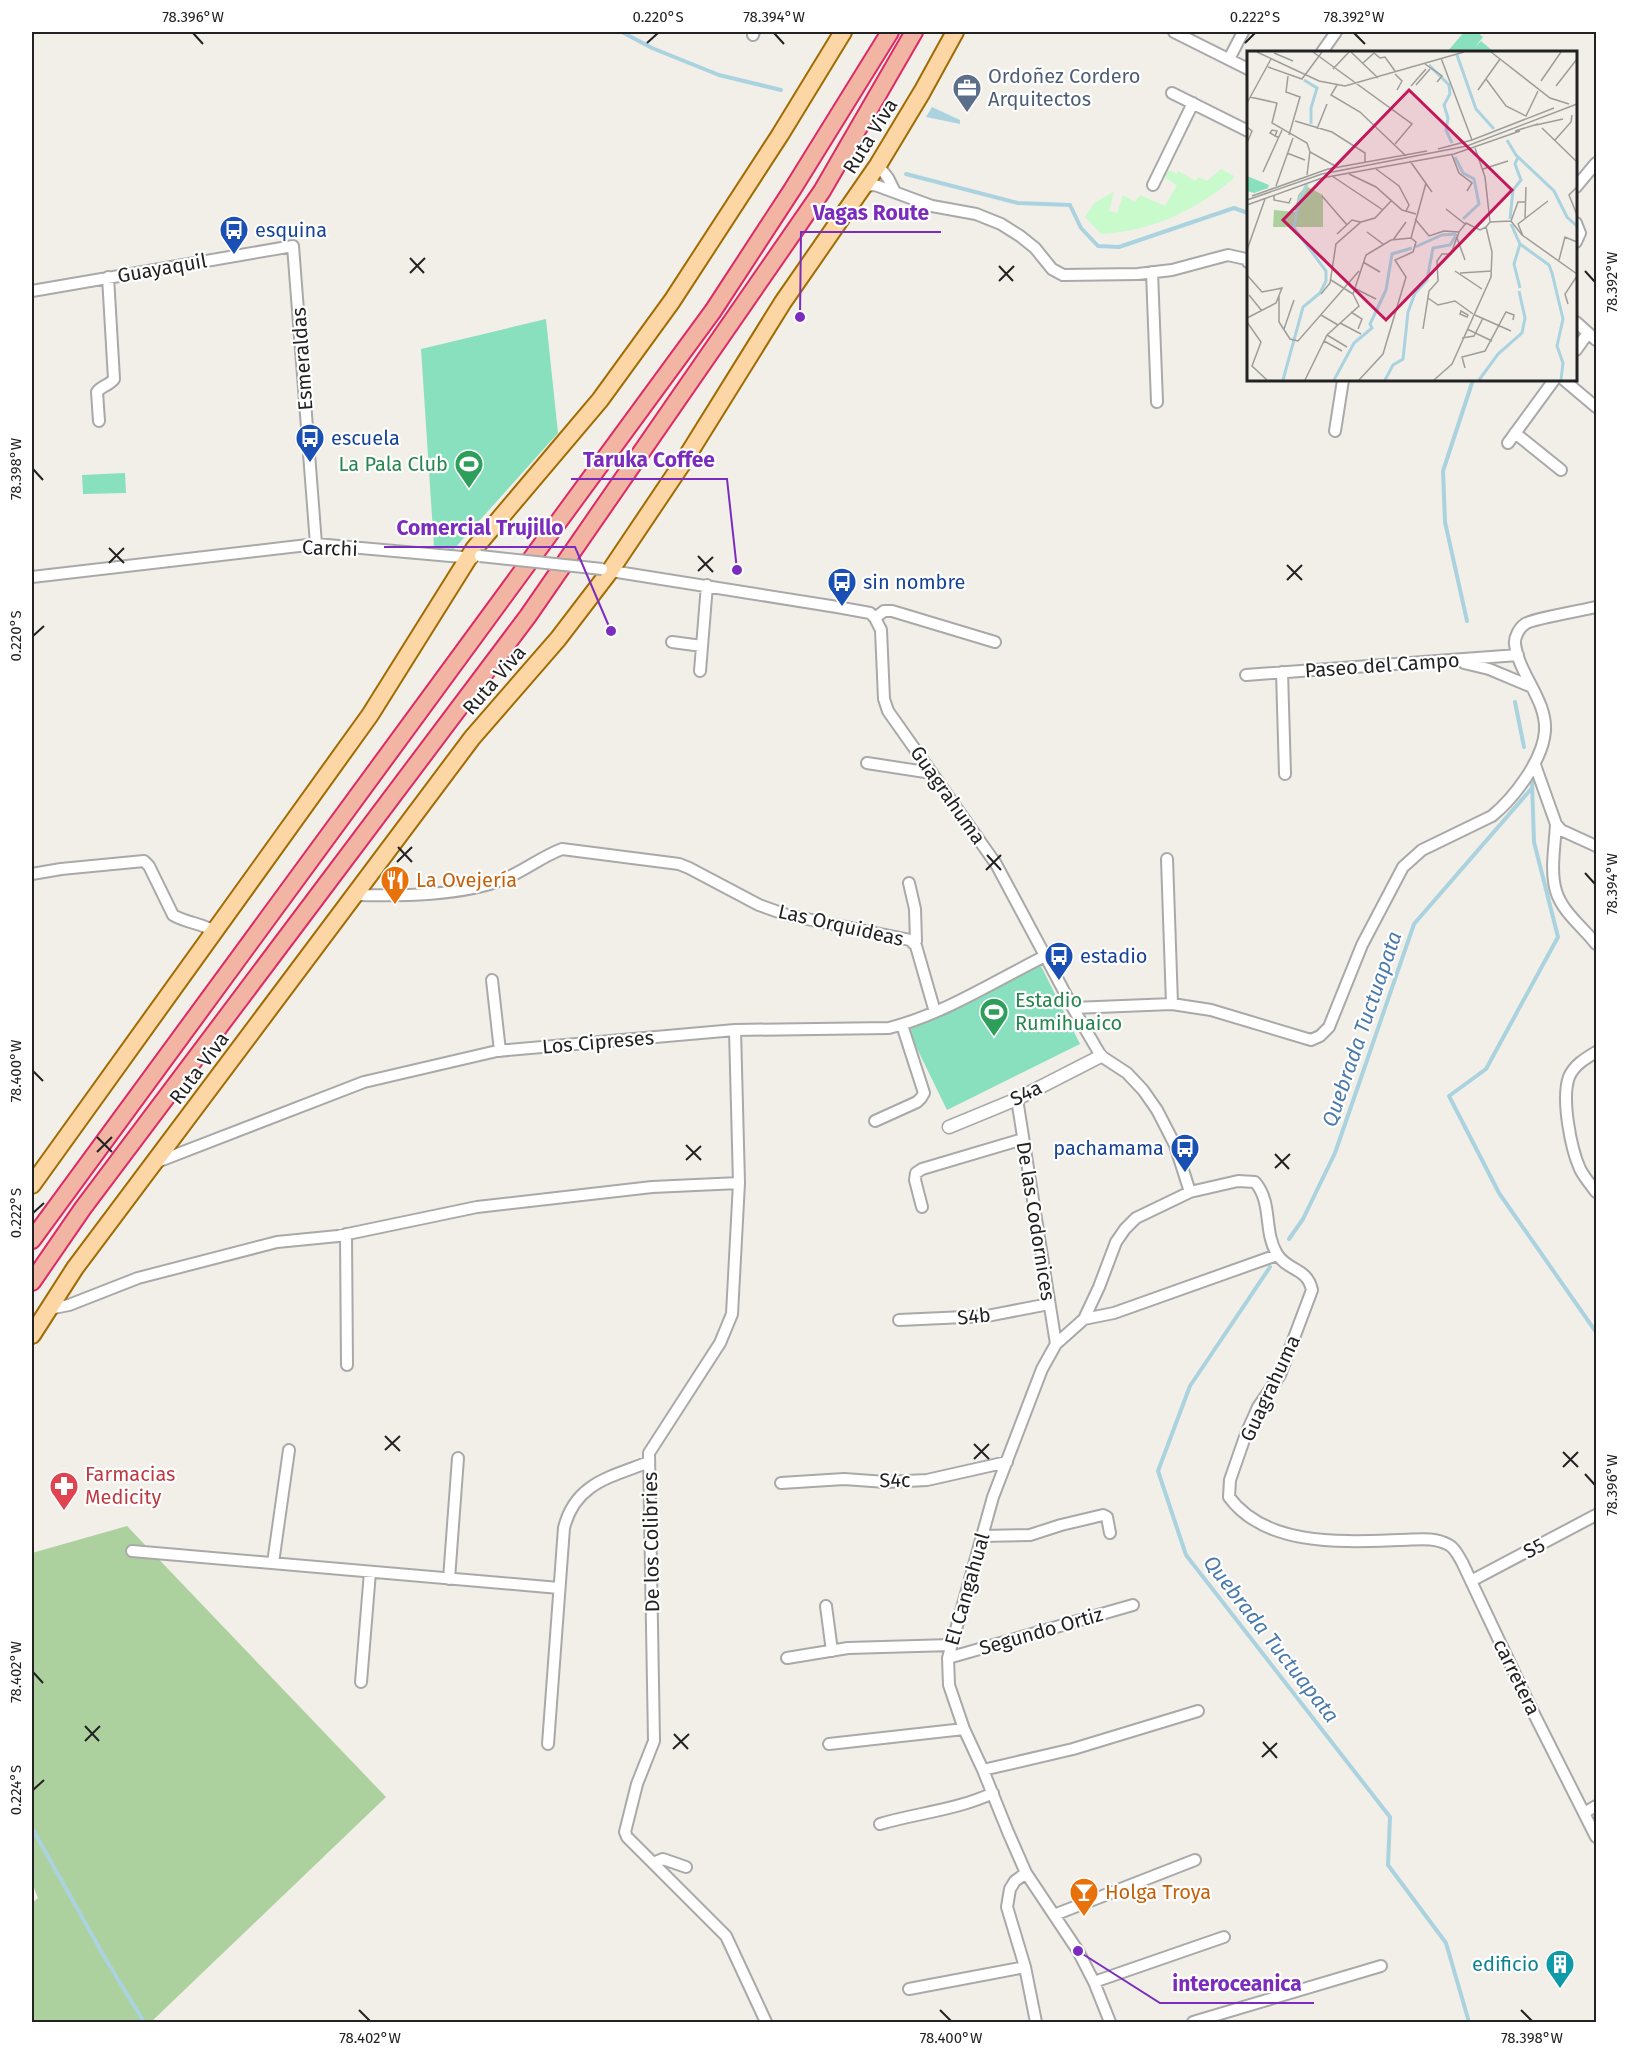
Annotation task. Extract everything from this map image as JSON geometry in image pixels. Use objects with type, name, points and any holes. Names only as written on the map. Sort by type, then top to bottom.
[{"type":"highway","name":"Ruta Viva","points":[[32,1240],[69,1186],[713,311],[792,190],[890,32]]},
{"type":"highway","name":"Ruta Viva","points":[[32,1282],[83,1208],[528,616],[822,191],[914,32]]},
{"type":"main road","points":[[32,1185],[370,715],[474,558],[600,400],[672,301],[780,135],[843,32]]},
{"type":"main road","name":"Ruta Viva","points":[[32,1335],[75,1268],[472,738],[558,639],[684,461],[783,302],[878,165],[955,32]]},
{"type":"street","points":[[1174,32],[1247,68]]},
{"type":"street","points":[[1229,59],[1243,32]]},
{"type":"street","points":[[1323,51],[1336,32]]},
{"type":"street","points":[[1172,93],[1247,130]]},
{"type":"street","points":[[1153,185],[1193,103]]},
{"type":"street","points":[[1577,185],[1596,163]]},
{"type":"street","points":[[878,165],[895,192]]},
{"type":"street","points":[[864,186],[875,185],[932,206],[976,214],[1001,224],[1035,248],[1052,269],[1063,275],[1172,270],[1228,255],[1247,260]]},
{"type":"street","name":"Guayaquil","points":[[32,291],[293,246]]},
{"type":"street","name":"Esmeraldas","points":[[293,246],[316,544]]},
{"type":"street","points":[[1152,272],[1157,402]]},
{"type":"street","points":[[99,421],[97,392],[100,388],[111,384],[114,379],[108,277]]},
{"type":"street","points":[[1577,324],[1592,336],[1577,348]]},
{"type":"street","points":[[1335,431],[1343,381]]},
{"type":"street","points":[[1508,443],[1553,381]]},
{"type":"street","points":[[1565,381],[1596,407]]},
{"type":"street","points":[[1515,433],[1561,470]]},
{"type":"street","name":"Carchi","points":[[32,577],[316,544],[606,570],[837,606],[870,613],[875,618]]},
{"type":"street","points":[[700,671],[707,585]]},
{"type":"street","points":[[1073,1008],[1172,1004],[1211,1010],[1311,1040],[1320,1036],[1329,1027],[1362,945],[1403,867],[1422,850],[1492,816],[1502,808],[1535,765],[1545,731],[1544,714],[1518,655],[1515,643],[1517,633],[1525,623],[1596,607]]},
{"type":"street","points":[[875,618],[884,611],[892,610],[996,642]]},
{"type":"street","name":"Guagrahuma","points":[[875,618],[880,630],[884,699],[888,711],[996,864],[1101,1056],[1127,1073],[1157,1110],[1175,1145],[1190,1192]]},
{"type":"street","points":[[672,642],[702,646]]},
{"type":"street","name":"Paseo del Campo","points":[[1246,675],[1518,655]]},
{"type":"street","points":[[1452,660],[1489,669],[1532,687]]},
{"type":"street","points":[[1282,672],[1285,774]]},
{"type":"street","points":[[867,763],[932,773]]},
{"type":"street","points":[[1535,765],[1556,824],[1561,830],[1596,846]]},
{"type":"street","points":[[1556,824],[1553,869],[1556,892],[1568,912],[1596,944]]},
{"type":"street","name":"Las Orquideas","points":[[356,895],[445,892],[475,888],[504,879],[548,854],[562,849],[678,864],[759,905],[787,915],[902,937],[912,942],[916,946],[935,1012]]},
{"type":"street","points":[[1167,859],[1172,1004]]},
{"type":"street","points":[[32,874],[144,861],[150,866],[173,915],[209,927],[216,932]]},
{"type":"street","points":[[909,883],[915,909],[916,941],[912,942]]},
{"type":"street","name":"Los Cipreses","points":[[154,1163],[364,1082],[500,1051],[735,1030],[889,1028],[902,1025],[935,1012],[1045,956]]},
{"type":"street","points":[[492,980],[500,1051]]},
{"type":"street","points":[[875,1121],[916,1102],[924,1093],[902,1025]]},
{"type":"street","name":"De los Colibries","points":[[735,1030],[739,1183],[732,1314],[720,1343],[649,1453],[654,1741],[637,1784],[625,1832],[627,1837],[726,1936],[766,2022]]},
{"type":"street","points":[[1596,1052],[1577,1066],[1569,1077],[1567,1100],[1568,1124],[1581,1170],[1596,1192]]},
{"type":"street","name":"S4a","points":[[949,1127],[1017,1099],[1101,1056]]},
{"type":"street","name":"De las Codornices","points":[[1017,1099],[1056,1344]]},
{"type":"street","points":[[922,1207],[915,1180],[916,1173],[922,1169],[1023,1139]]},
{"type":"street","points":[[1084,1319],[1114,1313],[1277,1255],[1268,1230],[1266,1203],[1255,1182],[1238,1181],[1190,1192]]},
{"type":"street","points":[[48,1309],[69,1305],[138,1278],[277,1242],[346,1234],[477,1207],[652,1187],[739,1183]]},
{"type":"street","name":"El Cangahual","points":[[1110,2022],[1094,1982],[1078,1951],[1026,1873],[964,1729],[949,1685],[948,1658],[981,1536],[1042,1369],[1056,1344],[1084,1319],[1100,1287],[1116,1242],[1125,1229],[1136,1218],[1190,1192]]},
{"type":"street","points":[[346,1234],[347,1365]]},
{"type":"street","name":"Guagrahuma","points":[[1277,1255],[1304,1274],[1310,1281],[1312,1290],[1280,1375],[1258,1407],[1246,1434],[1230,1480],[1229,1497],[1238,1510],[1277,1532],[1299,1537],[1344,1540],[1421,1539]]},
{"type":"street","name":"S4b","points":[[899,1320],[987,1316],[1049,1304]]},
{"type":"street","points":[[273,1563],[289,1450]]},
{"type":"street","points":[[449,1579],[458,1458]]},
{"type":"street","points":[[548,1743],[564,1528],[568,1511],[577,1498],[590,1487],[649,1462]]},
{"type":"street","name":"S4c","points":[[781,1483],[844,1479],[886,1482],[927,1479],[1007,1462]]},
{"type":"street","points":[[981,1536],[1030,1535],[1103,1515],[1107,1517],[1110,1533]]},
{"type":"street","name":"S5","points":[[1471,1581],[1596,1515]]},
{"type":"street","name":"carretera","points":[[1421,1539],[1436,1539],[1451,1545],[1471,1581],[1531,1708],[1596,1837]]},
{"type":"street","points":[[132,1551],[559,1588]]},
{"type":"street","points":[[361,1682],[370,1572]]},
{"type":"street","name":"Segundo Ortiz","points":[[948,1658],[1133,1605]]},
{"type":"street","points":[[826,1606],[832,1651]]},
{"type":"street","name":"Segundo Ortiz","points":[[787,1658],[848,1648],[951,1645]]},
{"type":"street","points":[[983,1770],[1073,1749],[1198,1711]]},
{"type":"street","points":[[829,1744],[964,1729]]},
{"type":"street","points":[[880,1824],[975,1801],[993,1793]]},
{"type":"street","points":[[1584,1813],[1596,1806]]},
{"type":"street","points":[[653,1863],[663,1858],[686,1867]]},
{"type":"street","points":[[1054,1915],[1195,1860]]},
{"type":"street","points":[[1026,1873],[1015,1881],[1010,1889],[1007,1907],[1025,1967],[1036,2022]]},
{"type":"street","points":[[1094,1982],[1224,1936]]},
{"type":"street","points":[[1193,2022],[1381,1965]]},
{"type":"street","points":[[909,1989],[1025,1967]]},
{"type":"green space","points":[[1464,32],[1477,32],[1483,37],[1475,47],[1481,41],[1493,51],[1448,51]]},
{"type":"green space","points":[[1221,169],[1234,176],[1233,179],[1188,210],[1155,224],[1101,234],[1085,217],[1095,202],[1114,192],[1109,211],[1117,213],[1123,195],[1135,202],[1140,195],[1165,206],[1177,185],[1165,178],[1168,170],[1177,174],[1178,171],[1196,181],[1198,177],[1207,181]]},
{"type":"green space","name":"La Pala Club","points":[[546,319],[558,433],[454,549],[434,547],[421,349]]},
{"type":"green space","points":[[125,473],[126,493],[83,494],[82,475]]},
{"type":"green space","name":"Estadio Rumihuaico","points":[[1040,964],[1080,1044],[947,1110],[908,1030]]},
{"type":"green space","points":[[127,1526],[386,1797],[151,2022],[32,2022],[32,1903],[38,1898],[32,1883],[32,1553]]},
{"type":"water","points":[[932,107],[960,120],[960,124],[926,117]]},
{"type":"waterway","points":[[622,32],[652,48],[719,75],[781,90]]},
{"type":"waterway","points":[[906,174],[1018,203],[1070,205],[1081,228],[1098,246],[1119,247],[1234,208],[1247,213]]},
{"type":"waterway","points":[[1467,621],[1445,522],[1443,471],[1473,381]]},
{"type":"waterway","points":[[1515,702],[1524,747]]},
{"type":"waterway","points":[[1532,782],[1534,842],[1558,937],[1486,1069],[1449,1096],[1499,1193],[1596,1332]]},
{"type":"waterway","name":"Quebrada Tuctuapata","points":[[1289,1239],[1303,1219],[1335,1153],[1414,924],[1532,788]]},
{"type":"waterway","name":"Quebrada Tuctuapata","points":[[1270,1267],[1190,1386],[1158,1471],[1186,1555],[1390,1817],[1388,1865],[1446,1943],[1469,2022]]},
{"type":"waterway","points":[[32,1828],[144,2022]]},
{"type":"place","name":"Ordoñez Cordero Arquitectos","points":[[967,114]]},
{"type":"place","name":"esquina","points":[[234,256]]},
{"type":"place","name":"Vagas Route","points":[[800,317]]},
{"type":"place","name":"escuela","points":[[310,464]]},
{"type":"place","name":"La Pala Club","points":[[469,490]]},
{"type":"place","name":"Taruka Coffee","points":[[737,570]]},
{"type":"place","name":"sin nombre","points":[[842,608]]},
{"type":"place","name":"Comercial Trujillo","points":[[611,631]]},
{"type":"place","name":"La Ovejería","points":[[395,906]]},
{"type":"place","name":"estadio","points":[[1059,982]]},
{"type":"place","name":"Estadio Rumihuaico","points":[[994,1038]]},
{"type":"place","name":"pachamama","points":[[1185,1174]]},
{"type":"place","name":"Farmacias Medicity","points":[[64,1512]]},
{"type":"place","name":"Holga Troya","points":[[1084,1918]]},
{"type":"place","name":"interoceanica","points":[[1078,1951]]},
{"type":"place","name":"edificio","points":[[1560,1990]]}]
